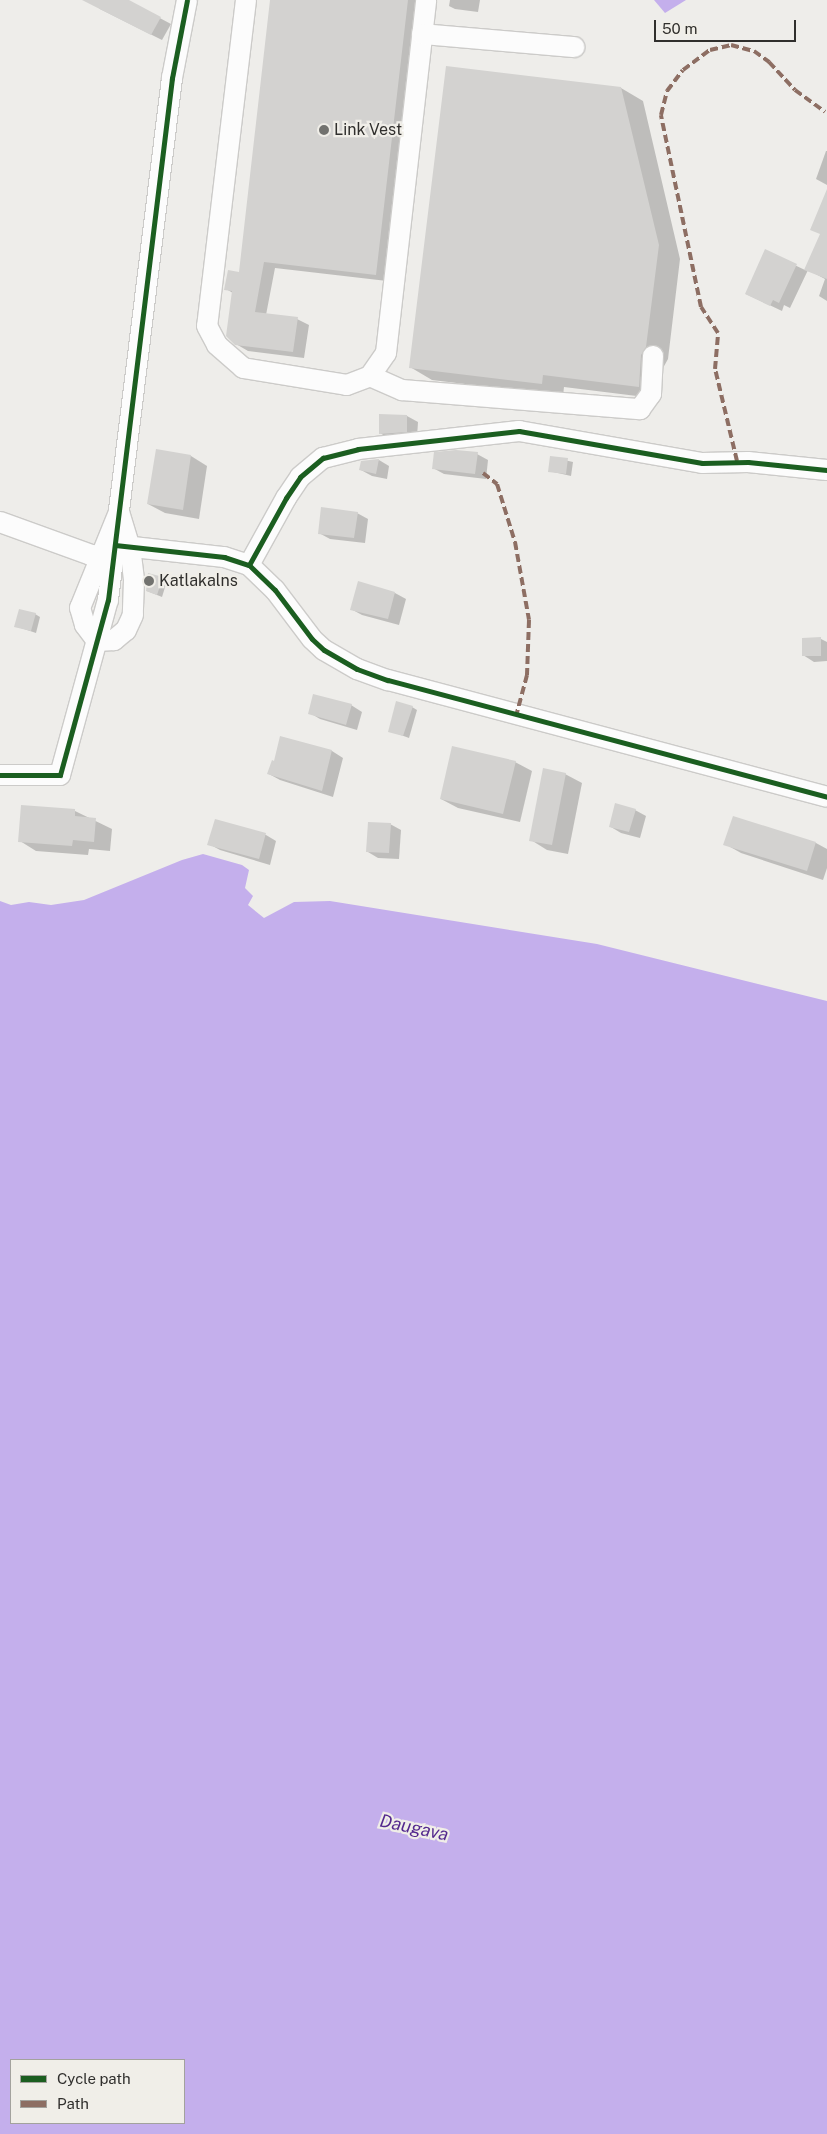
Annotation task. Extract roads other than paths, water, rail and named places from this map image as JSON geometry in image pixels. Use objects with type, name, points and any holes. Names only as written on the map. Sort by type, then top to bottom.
[{"type":"street","points":[[0,775],[60,775],[108,600],[172,78],[186,0]]},
{"type":"street","points":[[246,0],[207,326],[217,346],[243,368],[347,385],[370,376],[386,353],[426,0]]},
{"type":"street","points":[[422,34],[574,47]]},
{"type":"street","points":[[370,376],[402,390],[640,409],[651,394],[653,356]]},
{"type":"street","points":[[249,565],[286,498],[300,477],[323,458],[358,449],[519,431],[702,463],[737,461],[827,470]]},
{"type":"street","points":[[0,522],[91,555],[114,552],[224,557],[249,565],[275,590],[312,639],[324,650],[357,669],[388,680],[517,713],[640,749],[827,797]]},
{"type":"street","points":[[97,641],[114,640],[126,630],[133,616],[134,580],[114,552]]},
{"type":"water","points":[[654,0],[686,0],[665,13]]},
{"type":"water","name":"Daugava","points":[[203,854],[242,865],[249,870],[245,888],[253,896],[248,905],[264,918],[294,902],[330,901],[597,944],[827,1001],[827,2134],[0,2134],[0,901],[11,905],[29,902],[51,905],[84,900],[182,860]]},
{"type":"place","name":"Link Vest","points":[[324,130]]},
{"type":"place","name":"Katlakalns","points":[[149,581]]}]
